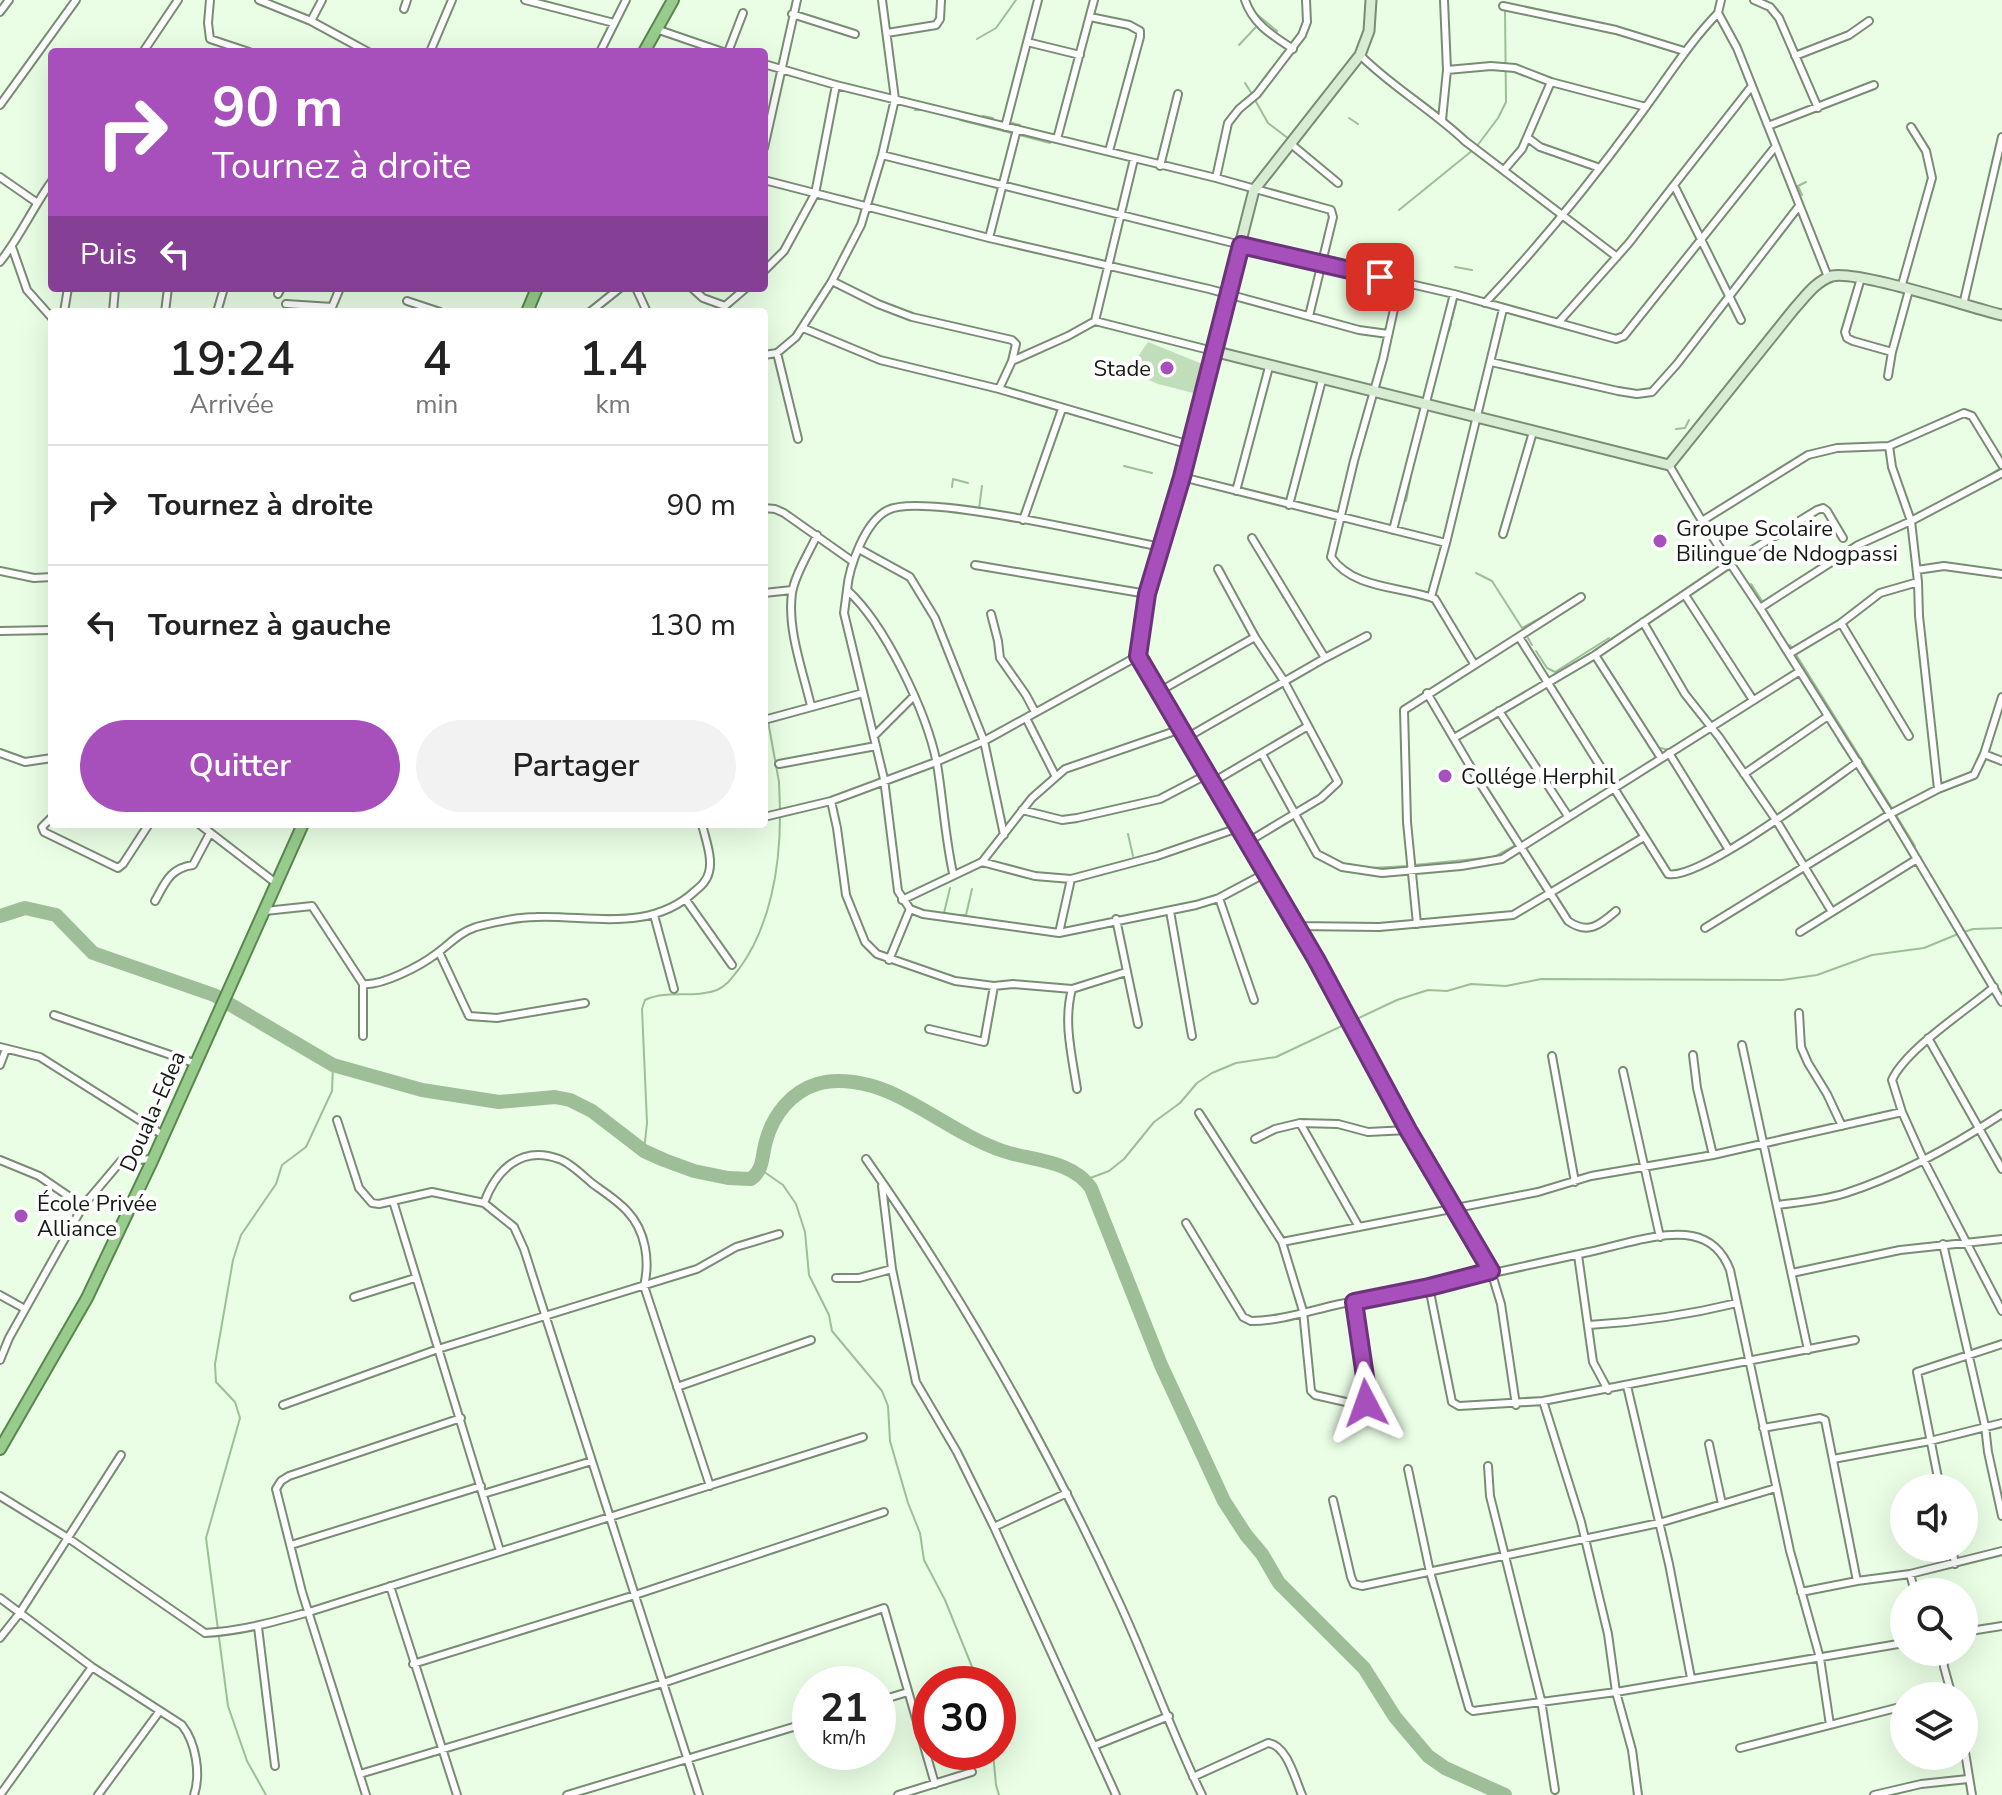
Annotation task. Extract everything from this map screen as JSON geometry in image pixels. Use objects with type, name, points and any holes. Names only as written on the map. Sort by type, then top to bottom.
[{"type":"highway","points":[[646,48],[673,0]]},
{"type":"highway","name":"Douala-Edea","points":[[0,1449],[87,1298],[301,828]]},
{"type":"main road","points":[[1371,0],[1369,31],[1360,55],[1254,190],[1213,351],[1669,465],[1794,309],[1828,277],[1861,278],[2002,315]]},
{"type":"street","points":[[0,12],[9,0]]},
{"type":"street","points":[[0,105],[76,0]]},
{"type":"street","points":[[146,48],[178,0]]},
{"type":"street","points":[[210,0],[210,39],[237,48]]},
{"type":"street","points":[[259,0],[311,21],[361,48]]},
{"type":"street","points":[[311,21],[322,0]]},
{"type":"street","points":[[404,9],[407,0]]},
{"type":"street","points":[[432,48],[452,0]]},
{"type":"street","points":[[525,0],[614,23]]},
{"type":"street","points":[[602,48],[626,0]]},
{"type":"street","points":[[768,129],[797,0]]},
{"type":"street","points":[[768,354],[777,353],[803,328],[854,242],[866,205],[895,99],[882,0]]},
{"type":"street","points":[[887,33],[936,25],[940,19],[941,0]]},
{"type":"street","points":[[1005,127],[1038,0]]},
{"type":"street","points":[[1057,139],[1094,0]]},
{"type":"street","points":[[1245,0],[1252,17],[1262,28],[1293,49]]},
{"type":"street","points":[[1216,178],[1228,123],[1257,94],[1293,49],[1307,22],[1306,0]]},
{"type":"street","points":[[1442,120],[1447,70],[1444,0]]},
{"type":"street","points":[[1485,303],[1600,168],[1684,51],[1718,13],[1721,0]]},
{"type":"street","points":[[1754,0],[1770,7],[1779,18],[1818,108]]},
{"type":"street","points":[[1503,6],[1616,30],[1684,51]]},
{"type":"street","points":[[727,48],[743,13]]},
{"type":"street","points":[[1718,13],[1737,48],[1828,277]]},
{"type":"street","points":[[792,14],[855,34]]},
{"type":"street","points":[[1090,17],[1129,25],[1140,31],[1109,151]]},
{"type":"street","points":[[1795,56],[1849,35],[1869,21]]},
{"type":"street","points":[[656,29],[713,48]]},
{"type":"street","points":[[1027,42],[1080,55]]},
{"type":"street","points":[[1360,55],[1384,79],[1442,120],[1617,257]]},
{"type":"street","points":[[768,65],[1331,210],[1333,217],[1309,316]]},
{"type":"street","points":[[1447,70],[1491,66],[1515,68],[1551,82],[1646,107]]},
{"type":"street","points":[[1504,170],[1528,138],[1551,82]]},
{"type":"street","points":[[768,267],[784,251],[815,194],[836,85]]},
{"type":"street","points":[[1768,126],[1874,85]]},
{"type":"street","points":[[1558,323],[1617,257],[1751,87]]},
{"type":"street","points":[[1160,166],[1178,94]]},
{"type":"street","points":[[1888,376],[1932,178],[1926,151],[1911,127]]},
{"type":"street","points":[[989,238],[1017,129]]},
{"type":"street","points":[[1963,305],[2002,137]]},
{"type":"street","points":[[1528,138],[1540,147],[1600,168]]},
{"type":"street","points":[[1291,144],[1338,183]]},
{"type":"street","points":[[882,155],[1241,245],[1454,294],[1621,339],[1775,147]]},
{"type":"street","points":[[1095,321],[1134,159]]},
{"type":"street","points":[[0,177],[36,202]]},
{"type":"street","points":[[768,181],[1388,334]]},
{"type":"street","points":[[1674,185],[1741,320]]},
{"type":"street","points":[[0,262],[12,247],[36,202],[48,192]]},
{"type":"street","points":[[1491,362],[1618,391],[1637,394],[1652,392],[1799,206]]},
{"type":"street","points":[[12,247],[27,290],[48,314]]},
{"type":"street","points":[[1861,278],[1845,332],[1847,338],[1892,352]]},
{"type":"street","points":[[832,281],[912,317],[1012,340],[1016,344],[1012,361],[999,389]]},
{"type":"street","points":[[1400,282],[1331,552],[1335,562],[1352,575],[1431,597],[1440,603],[1474,664]]},
{"type":"street","points":[[595,308],[615,292]]},
{"type":"street","points":[[696,292],[703,298],[725,306],[741,292]]},
{"type":"street","points":[[703,298],[705,292]]},
{"type":"street","points":[[1393,530],[1454,294]]},
{"type":"street","points":[[407,301],[428,308]]},
{"type":"street","points":[[286,304],[316,308]]},
{"type":"street","points":[[1431,597],[1503,309]]},
{"type":"street","points":[[1012,361],[1095,321],[1213,351],[1182,477],[1147,594],[1138,656],[1297,926],[1408,1130],[1491,1271],[1501,1304],[1516,1405]]},
{"type":"street","points":[[803,328],[880,360],[999,389],[1190,445]]},
{"type":"street","points":[[777,353],[798,439]]},
{"type":"street","points":[[1236,491],[1269,367]]},
{"type":"street","points":[[1289,505],[1322,380]]},
{"type":"street","points":[[1023,520],[1062,409]]},
{"type":"street","points":[[1702,521],[1808,455],[1837,448],[1889,446],[1969,414],[2002,465]]},
{"type":"street","points":[[1503,534],[1533,432]]},
{"type":"street","points":[[1889,446],[1892,467],[1911,521],[1938,789]]},
{"type":"street","points":[[1669,465],[1858,762],[2002,1002]]},
{"type":"street","points":[[1760,608],[1858,545],[2002,473]]},
{"type":"street","points":[[1182,477],[1446,543]]},
{"type":"street","points":[[1161,547],[922,504],[897,506],[884,511],[875,522],[852,561],[844,613],[884,779],[898,891],[910,909],[923,914],[1059,933],[1219,898],[1264,874]]},
{"type":"street","points":[[768,508],[784,513],[852,561]]},
{"type":"street","points":[[1454,738],[1595,655],[1731,563],[1823,508],[1843,538]]},
{"type":"street","points":[[811,706],[791,610],[792,590],[817,535]]},
{"type":"street","points":[[1252,538],[1325,658]]},
{"type":"street","points":[[859,549],[910,577],[935,618],[984,741],[1004,835]]},
{"type":"street","points":[[975,565],[1147,594]]},
{"type":"street","points":[[1917,570],[1944,566],[2002,574]]},
{"type":"street","points":[[1218,569],[1255,637],[1284,681],[1338,782],[1329,792],[1246,843]]},
{"type":"street","points":[[0,571],[34,578],[48,577]]},
{"type":"street","points":[[1789,654],[1841,623],[1880,593],[1918,582]]},
{"type":"street","points":[[768,593],[792,590]]},
{"type":"street","points":[[847,590],[871,617],[901,667],[914,696],[936,762],[944,832],[953,873]]},
{"type":"street","points":[[1685,595],[1753,700]]},
{"type":"street","points":[[1417,924],[1404,710],[1581,597]]},
{"type":"street","points":[[991,614],[1000,658],[1035,712]]},
{"type":"street","points":[[1643,622],[1685,694],[1776,820],[1832,912]]},
{"type":"street","points":[[1841,623],[1909,736]]},
{"type":"street","points":[[0,631],[48,630]]},
{"type":"street","points":[[1186,738],[1367,636]]},
{"type":"street","points":[[1160,691],[1255,637]]},
{"type":"street","points":[[1519,637],[1668,874],[1698,866],[1729,850],[1858,762]]},
{"type":"street","points":[[1595,655],[1661,758]]},
{"type":"street","points":[[768,816],[831,801],[936,762],[984,741],[1138,656]]},
{"type":"street","points":[[1262,754],[1317,854],[1328,862],[1356,871],[1382,873],[1492,862],[1512,855],[1568,816],[1800,671]]},
{"type":"street","points":[[768,719],[863,693]]},
{"type":"street","points":[[1427,693],[1568,921],[1581,928],[1599,925],[1616,911]]},
{"type":"street","points":[[874,736],[914,696]]},
{"type":"street","points":[[1705,928],[1890,814],[1938,789],[1974,775],[2002,697]]},
{"type":"street","points":[[1499,711],[1568,816]]},
{"type":"street","points":[[1744,774],[1828,716]]},
{"type":"street","points":[[1026,718],[1056,777]]},
{"type":"street","points":[[1213,782],[1308,726]]},
{"type":"street","points":[[902,900],[953,873],[982,862],[1022,810],[1056,777],[1075,765],[1181,729]]},
{"type":"street","points":[[779,764],[876,746]]},
{"type":"street","points":[[0,753],[25,762],[48,759]]},
{"type":"street","points":[[1669,753],[1729,850]]},
{"type":"street","points":[[1984,754],[2002,761]]},
{"type":"street","points":[[1022,810],[1062,820],[1077,818],[1160,799],[1208,774]]},
{"type":"street","points":[[831,801],[846,895],[865,942],[877,954],[955,981],[994,986],[1013,984],[1072,989],[1126,972]]},
{"type":"street","points":[[48,821],[42,827],[44,832],[118,868],[146,828]]},
{"type":"street","points":[[204,828],[277,884]]},
{"type":"street","points":[[363,984],[382,981],[426,961],[456,935],[516,918],[609,920],[654,915],[686,900],[704,883],[710,864],[703,828]]},
{"type":"street","points":[[982,862],[1035,876],[1071,879],[1157,856],[1238,828]]},
{"type":"street","points":[[155,901],[172,872],[193,865],[210,833]]},
{"type":"street","points":[[1297,926],[1379,927],[1513,915],[1644,837]]},
{"type":"street","points":[[1800,932],[1917,859]]},
{"type":"street","points":[[1059,933],[1071,879]]},
{"type":"street","points":[[1219,898],[1254,1000]]},
{"type":"street","points":[[686,900],[732,965]]},
{"type":"street","points":[[264,911],[312,906],[363,984],[363,1036]]},
{"type":"street","points":[[889,960],[910,909]]},
{"type":"street","points":[[1170,911],[1192,1036]]},
{"type":"street","points":[[654,915],[674,989]]},
{"type":"street","points":[[1116,919],[1138,1024]]},
{"type":"street","points":[[439,952],[469,1016],[497,1018],[585,1003]]},
{"type":"street","points":[[929,1029],[984,1042],[994,986]]},
{"type":"street","points":[[1994,987],[1928,1038],[1892,1080],[1902,1112],[1924,1161],[2002,1311]]},
{"type":"street","points":[[1072,989],[1068,1023],[1077,1089]]},
{"type":"street","points":[[1799,1013],[1799,1034],[1805,1055],[1842,1126]]},
{"type":"street","points":[[54,1015],[194,1063]]},
{"type":"street","points":[[1928,1038],[2002,1169]]},
{"type":"street","points":[[1742,1045],[1808,1350]]},
{"type":"street","points":[[0,1065],[3,1048],[40,1057],[163,1135]]},
{"type":"street","points":[[1693,1055],[1697,1088],[1713,1155]]},
{"type":"street","points":[[1552,1056],[1575,1182]]},
{"type":"street","points":[[1623,1071],[1660,1237]]},
{"type":"street","points":[[1282,1242],[1538,1192],[1613,1172],[1713,1155],[1902,1112]]},
{"type":"street","points":[[1199,1113],[1282,1242],[1303,1311],[1311,1391],[1315,1395],[1359,1405],[1366,1403],[1368,1397],[1354,1302]]},
{"type":"street","points":[[1778,1205],[1844,1193],[1924,1161],[2002,1114]]},
{"type":"street","points":[[337,1120],[359,1188],[367,1199],[379,1204],[432,1192],[484,1203],[514,1227],[524,1249],[699,1795]]},
{"type":"street","points":[[1255,1139],[1300,1123],[1338,1124],[1368,1132],[1408,1130]]},
{"type":"street","points":[[1300,1123],[1359,1227]]},
{"type":"street","points":[[484,1203],[489,1190],[508,1165],[522,1156],[544,1155],[561,1159],[629,1212],[646,1249],[648,1266],[644,1286],[710,1486]]},
{"type":"street","points":[[0,1360],[9,1338],[83,1206],[121,1161],[153,1159]]},
{"type":"street","points":[[866,1159],[1005,1375],[1067,1493],[1119,1602],[1202,1795]]},
{"type":"street","points":[[0,1160],[39,1176],[83,1206]]},
{"type":"street","points":[[882,1182],[892,1269],[916,1382],[957,1452],[994,1527],[1116,1795]]},
{"type":"street","points":[[393,1201],[500,1551]]},
{"type":"street","points":[[1186,1223],[1243,1317],[1259,1321],[1660,1237],[1689,1235],[1706,1240],[1724,1254],[1751,1361],[1776,1488],[1820,1658],[1830,1725]]},
{"type":"street","points":[[283,1405],[438,1349],[697,1269],[736,1247],[779,1234]]},
{"type":"street","points":[[1792,1273],[1900,1250],[2002,1239]]},
{"type":"street","points":[[1943,1244],[1970,1356],[2002,1516]]},
{"type":"street","points":[[1578,1255],[1593,1362],[1608,1390]]},
{"type":"street","points":[[836,1278],[859,1278],[892,1269]]},
{"type":"street","points":[[354,1297],[415,1278]]},
{"type":"street","points":[[1429,1287],[1454,1405],[1516,1405],[1543,1401],[1855,1340]]},
{"type":"street","points":[[1992,1293],[2002,1291]]},
{"type":"street","points":[[0,1295],[25,1309]]},
{"type":"street","points":[[1589,1325],[1658,1320],[1737,1303]]},
{"type":"street","points":[[0,1334],[9,1338]]},
{"type":"street","points":[[677,1387],[811,1340]]},
{"type":"street","points":[[1937,1474],[1917,1372],[2002,1344]]},
{"type":"street","points":[[1627,1386],[1669,1564],[1691,1678]]},
{"type":"street","points":[[1543,1401],[1563,1458],[1608,1634],[1616,1692],[1632,1750],[1638,1795]]},
{"type":"street","points":[[366,1795],[309,1612],[276,1489],[281,1481],[346,1455],[461,1418]]},
{"type":"street","points":[[1763,1428],[1824,1418],[1857,1581]]},
{"type":"street","points":[[1833,1459],[1930,1441],[2002,1423]]},
{"type":"street","points":[[0,1496],[68,1538],[205,1633],[210,1633],[258,1627],[309,1612],[863,1437]]},
{"type":"street","points":[[1709,1444],[1722,1504]]},
{"type":"street","points":[[0,1638],[19,1614],[121,1455]]},
{"type":"street","points":[[291,1545],[592,1461]]},
{"type":"street","points":[[1488,1466],[1490,1496],[1541,1700],[1555,1790]]},
{"type":"street","points":[[1408,1469],[1430,1572],[1469,1708],[1476,1711],[1616,1692],[1890,1646]]},
{"type":"street","points":[[1333,1500],[1343,1551],[1354,1584],[1362,1586],[1659,1523],[1776,1488]]},
{"type":"street","points":[[994,1527],[1067,1493]]},
{"type":"street","points":[[413,1664],[635,1595],[884,1512]]},
{"type":"street","points":[[1801,1592],[1910,1574],[2002,1551]]},
{"type":"street","points":[[1910,1574],[1911,1578]]},
{"type":"street","points":[[390,1586],[457,1795]]},
{"type":"street","points":[[0,1598],[92,1667],[182,1725],[187,1731],[197,1772],[198,1783],[194,1795]]},
{"type":"street","points":[[360,1774],[663,1683],[884,1608],[935,1784]]},
{"type":"street","points":[[1978,1630],[2002,1626]]},
{"type":"street","points":[[258,1627],[275,1766]]},
{"type":"street","points":[[0,1795],[92,1667]]},
{"type":"street","points":[[896,1696],[908,1692]]},
{"type":"street","points":[[1740,1748],[1890,1710]]},
{"type":"street","points":[[98,1795],[159,1712]]},
{"type":"street","points":[[1094,1746],[1169,1716]]},
{"type":"street","points":[[567,1795],[792,1727]]},
{"type":"street","points":[[1193,1777],[1268,1743],[1276,1743],[1302,1795]]},
{"type":"street","points":[[1967,1770],[1972,1795]]},
{"type":"street","points":[[898,1795],[972,1772]]},
{"type":"street","points":[[1874,1795],[1921,1784],[1968,1779]]},
{"type":"street","points":[[601,1785],[605,1795]]},
{"type":"green space","name":"Stade","points":[[1148,342],[1205,365],[1197,394],[1158,384],[1128,371]]},
{"type":"waterway","points":[[977,39],[996,28],[1016,0]]},
{"type":"waterway","points":[[1477,146],[1506,102],[1505,9]]},
{"type":"waterway","points":[[1254,12],[1277,31]]},
{"type":"waterway","points":[[1239,45],[1256,27]]},
{"type":"waterway","points":[[1245,83],[1252,94]]},
{"type":"waterway","points":[[1255,100],[1268,123],[1289,139]]},
{"type":"waterway","points":[[915,110],[924,110]]},
{"type":"waterway","points":[[983,116],[993,118]]},
{"type":"waterway","points":[[1349,118],[1358,124]]},
{"type":"waterway","points":[[960,120],[1050,143]]},
{"type":"waterway","points":[[1012,123],[1020,125]]},
{"type":"waterway","points":[[1399,210],[1473,150]]},
{"type":"waterway","points":[[1802,195],[1798,186],[1806,182]]},
{"type":"waterway","points":[[820,191],[836,195]]},
{"type":"waterway","points":[[843,196],[863,202]]},
{"type":"waterway","points":[[1047,248],[1070,254]]},
{"type":"waterway","points":[[1455,267],[1472,270]]},
{"type":"waterway","points":[[1206,285],[1225,290]]},
{"type":"waterway","points":[[1452,319],[1456,303]]},
{"type":"waterway","points":[[1449,331],[1451,324]]},
{"type":"waterway","points":[[1676,429],[1685,428],[1689,420]]},
{"type":"waterway","points":[[1124,466],[1152,473]]},
{"type":"waterway","points":[[1975,484],[1999,469]]},
{"type":"waterway","points":[[1406,501],[1411,475]]},
{"type":"waterway","points":[[952,487],[953,479],[968,483]]},
{"type":"waterway","points":[[979,509],[982,486]]},
{"type":"waterway","points":[[1476,573],[1492,581],[1522,628],[1544,616]]},
{"type":"waterway","points":[[1751,584],[1762,601]]},
{"type":"waterway","points":[[1547,614],[1556,609]]},
{"type":"waterway","points":[[1215,656],[1251,635]]},
{"type":"waterway","points":[[1528,638],[1532,645]]},
{"type":"waterway","points":[[1536,651],[1547,668],[1555,672],[1609,638]]},
{"type":"waterway","points":[[1790,645],[1893,810]]},
{"type":"waterway","points":[[1686,700],[1690,707]]},
{"type":"waterway","points":[[768,721],[779,782],[780,810]]},
{"type":"waterway","points":[[1838,740],[1845,750]]},
{"type":"waterway","points":[[1661,748],[1668,750],[1674,746]]},
{"type":"waterway","points":[[1896,815],[1915,846]]},
{"type":"waterway","points":[[644,1151],[647,1123],[642,1009],[645,1000],[662,995],[708,993],[727,984],[739,969],[766,916],[778,856],[780,816]]},
{"type":"waterway","points":[[1888,818],[1900,838]]},
{"type":"waterway","points":[[1128,834],[1133,856]]},
{"type":"waterway","points":[[1242,838],[1262,874]]},
{"type":"waterway","points":[[1414,865],[1494,857],[1516,845]]},
{"type":"waterway","points":[[1370,868],[1408,866]]},
{"type":"waterway","points":[[1264,877],[1288,920]]},
{"type":"waterway","points":[[950,888],[944,913],[956,915]]},
{"type":"waterway","points":[[958,915],[966,915],[972,889]]},
{"type":"waterway","points":[[0,916],[25,908],[56,915],[93,953],[214,995],[333,1065],[422,1090],[499,1102],[555,1097],[570,1100],[592,1111],[644,1151],[694,1171],[751,1179],[760,1166],[769,1131],[784,1106],[808,1088],[835,1081],[881,1089],[988,1145],[1073,1172],[1091,1188],[1161,1365],[1224,1501],[1279,1583],[1364,1668],[1395,1717],[1428,1756],[1445,1768],[1505,1795]]},
{"type":"waterway","points":[[1964,932],[2002,928]]},
{"type":"waterway","points":[[1085,1180],[1109,1171],[1124,1159],[1154,1122],[1212,1073],[1236,1063],[1276,1057],[1397,1000],[1428,990],[1447,991],[1471,984],[1506,986],[1541,979],[1782,980],[1817,975],[1872,955],[1924,948],[1958,934]]},
{"type":"waterway","points":[[266,1795],[247,1761],[228,1706],[206,1538],[240,1418],[235,1402],[216,1382],[215,1364],[233,1260],[241,1235],[276,1184],[282,1165],[306,1147],[332,1091],[333,1065]]},
{"type":"waterway","points":[[760,1169],[783,1185],[796,1204],[805,1232],[809,1275],[829,1315],[832,1331],[882,1391],[888,1406],[890,1441],[920,1533],[924,1560],[945,1600],[972,1666]]},
{"type":"waterway","points":[[995,1770],[999,1795]]},
{"type":"place","name":"Stade","points":[[1167,368]]},
{"type":"place","name":"Groupe Scolaire Bilingue de Ndogpassi","points":[[1660,541]]},
{"type":"place","name":"Collége Herphil","points":[[1445,776]]},
{"type":"place","name":"École Privée Alliance","points":[[21,1216]]},
{"type":"route","points":[[1366,1403],[1368,1397],[1354,1302],[1491,1271],[1408,1130],[1316,959],[1138,656],[1147,594],[1182,477],[1241,245],[1380,277]]}]
